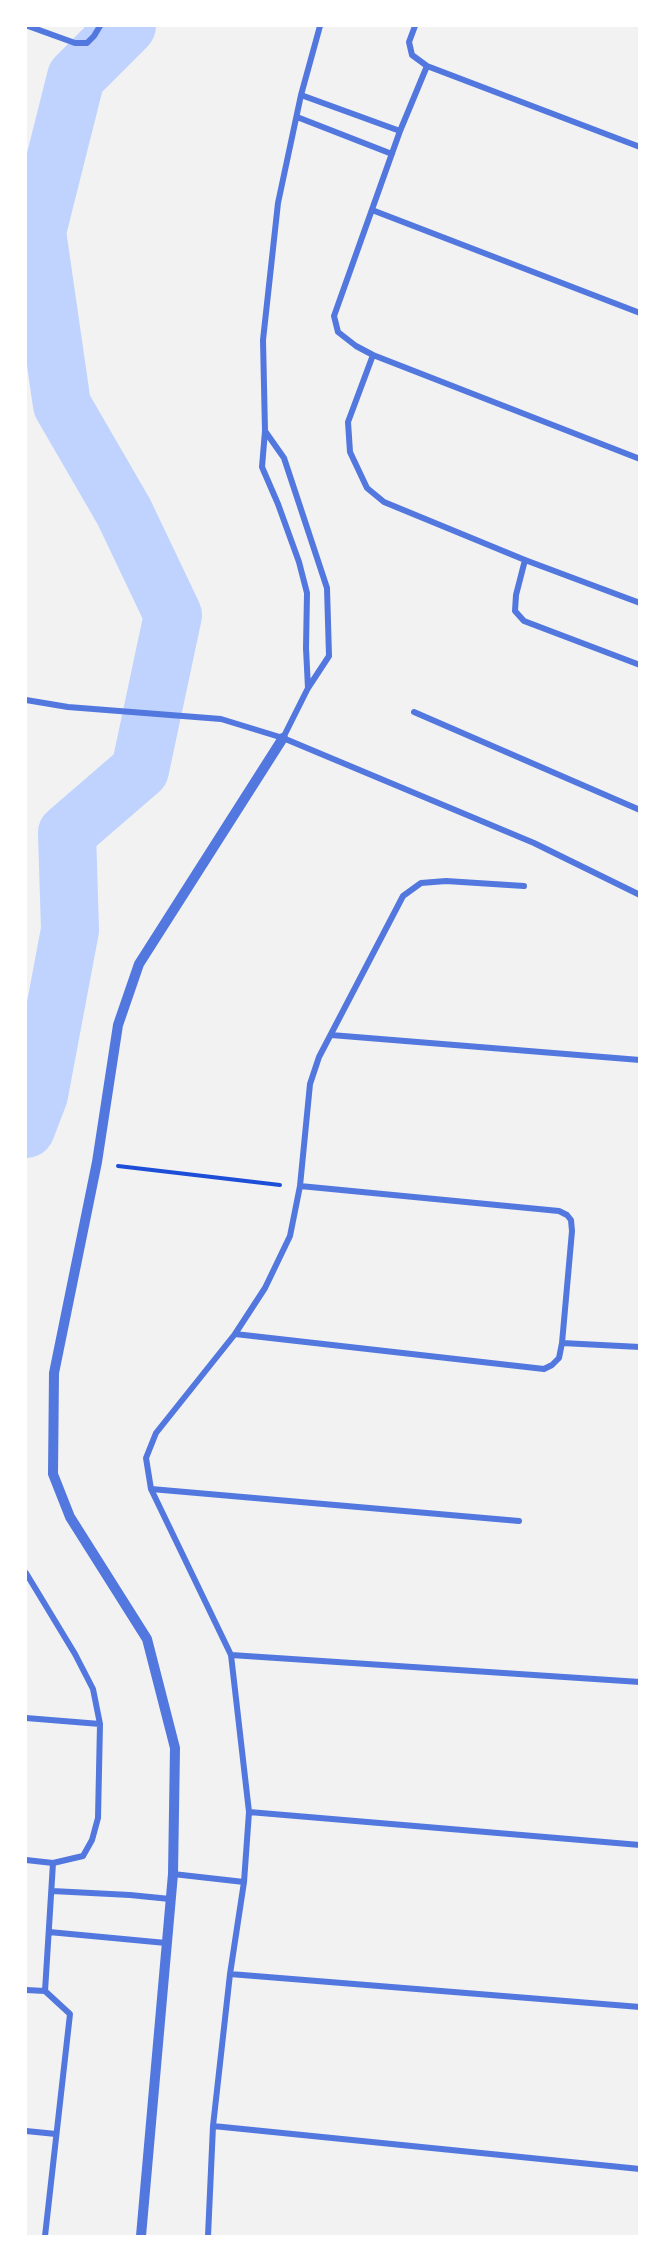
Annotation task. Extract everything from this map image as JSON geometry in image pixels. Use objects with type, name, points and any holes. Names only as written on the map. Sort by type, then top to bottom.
[{"type":"street","points":[[28,26],[75,43],[87,43],[100,26]]},
{"type":"street","points":[[308,688],[307,593],[279,504],[262,467],[265,431],[263,340],[278,203],[301,95],[320,26]]},
{"type":"street","points":[[415,26],[409,42],[412,55],[427,66],[639,147]]},
{"type":"street","points":[[427,66],[400,131],[333,316],[338,332],[356,346],[373,355],[639,459]]},
{"type":"street","points":[[301,95],[400,131]]},
{"type":"street","points":[[297,117],[392,154]]},
{"type":"street","points":[[372,210],[639,313]]},
{"type":"street","points":[[373,355],[348,422],[350,452],[367,488],[384,502],[525,560],[639,603]]},
{"type":"street","points":[[141,2236],[173,1874],[175,1748],[147,1639],[70,1517],[53,1474],[54,1373],[96,1162],[118,1025],[139,964],[283,738],[308,688],[329,656],[327,588],[284,458],[265,431]]},
{"type":"street","points":[[525,560],[516,595],[515,611],[524,621],[639,665]]},
{"type":"street","points":[[26,700],[68,707],[221,719],[283,738],[534,843],[639,895]]},
{"type":"street","points":[[414,712],[639,810]]},
{"type":"street","points":[[208,2236],[213,2126],[230,1974],[244,1882],[249,1812],[231,1655],[151,1489],[146,1458],[156,1433],[235,1334],[265,1288],[290,1236],[300,1186],[310,1084],[319,1057],[403,896],[421,883],[446,881],[524,886]]},
{"type":"street","points":[[331,1035],[639,1060]]},
{"type":"street","points":[[235,1334],[544,1369],[559,1358],[572,1231],[571,1220],[567,1215],[559,1211],[300,1186]]},
{"type":"street","points":[[562,1343],[639,1347]]},
{"type":"street","points":[[151,1489],[519,1521]]},
{"type":"street","points":[[26,1860],[53,1863],[83,1856],[92,1840],[98,1818],[99,1724],[93,1689],[75,1654],[27,1578]]},
{"type":"street","points":[[231,1655],[639,1682]]},
{"type":"street","points":[[26,1718],[99,1724]]},
{"type":"street","points":[[249,1812],[639,1845]]},
{"type":"street","points":[[45,1991],[53,1863]]},
{"type":"street","points":[[173,1874],[244,1882]]},
{"type":"street","points":[[52,1891],[170,1899]]},
{"type":"street","points":[[49,1932],[166,1943]]},
{"type":"street","points":[[230,1974],[639,2007]]},
{"type":"street","points":[[26,1990],[45,1991],[70,2014],[45,2236]]},
{"type":"street","points":[[213,2126],[639,2169]]},
{"type":"street","points":[[26,2131],[56,2134]]},
{"type":"path","points":[[96,1162],[132,1169],[300,1186]]},
{"type":"waterway","points":[[26,1129],[39,1095],[70,930],[67,833],[140,770],[173,615],[124,512],[62,405],[37,232],[76,77],[127,26]]}]
